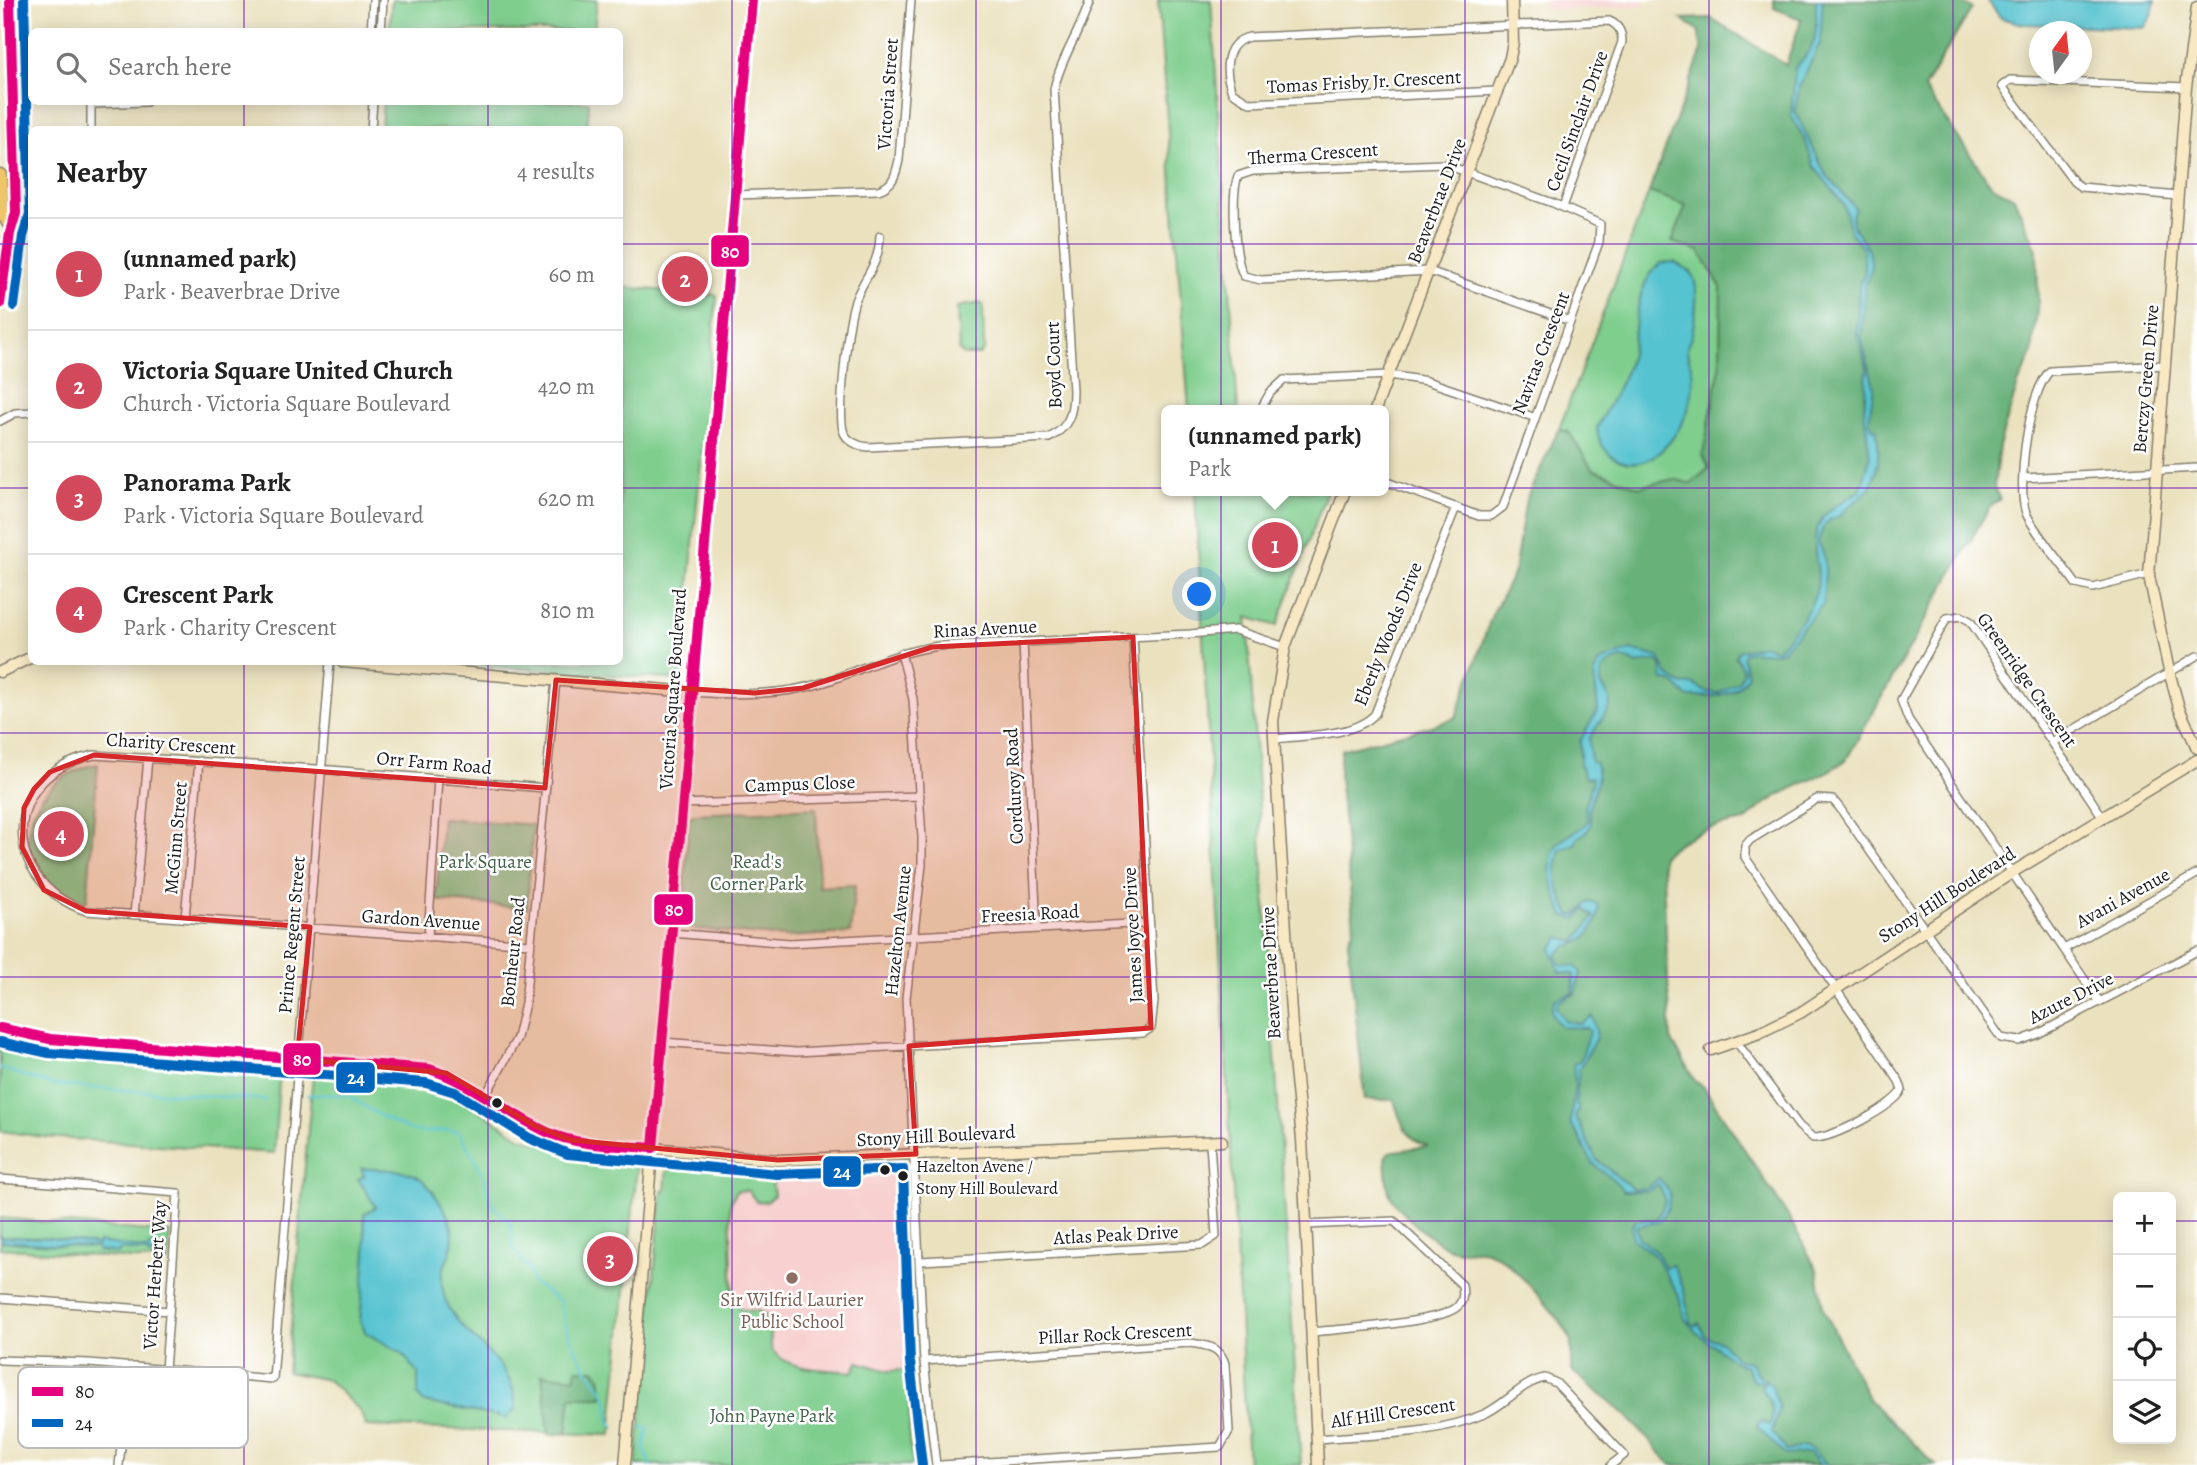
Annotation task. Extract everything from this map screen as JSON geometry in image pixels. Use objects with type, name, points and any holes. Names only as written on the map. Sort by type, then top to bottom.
[{"type":"main road","points":[[0,304],[7,268],[10,226],[16,212],[10,0]]},
{"type":"main road","points":[[0,175],[2,212],[10,226]]},
{"type":"street","points":[[371,28],[373,0]]},
{"type":"street","points":[[381,28],[383,0]]},
{"type":"street","name":"Victoria Square Boulevard","points":[[625,1465],[752,0]]},
{"type":"street","name":"Victoria Street","points":[[733,195],[886,187],[895,178],[899,160],[911,0]]},
{"type":"street","name":"Boyd Court","points":[[880,236],[877,262],[855,300],[851,314],[844,397],[843,430],[847,437],[858,446],[868,447],[1049,438],[1060,432],[1072,416],[1073,391],[1054,89],[1058,71],[1084,20],[1090,0]]},
{"type":"street","name":"Beaverbrae Drive","points":[[1377,405],[1510,58],[1514,25],[1513,0]]},
{"type":"street","name":"Berczy Green Drive","points":[[2197,7],[2186,87],[2149,574],[2179,708],[2197,748]]},
{"type":"street","name":"Cecil Sinclair Drive","points":[[1514,25],[1609,21],[1615,23],[1622,35],[1563,207]]},
{"type":"street","name":"Tomas Frisby Jr. Crescent","points":[[1497,91],[1250,103],[1232,92],[1228,54],[1235,42],[1249,37],[1514,25]]},
{"type":"street","points":[[2178,196],[2081,187],[2074,182],[2001,86],[2010,80],[2186,87]]},
{"type":"street","points":[[91,105],[91,126]]},
{"type":"street","points":[[370,126],[373,105]]},
{"type":"street","name":"Therma Crescent","points":[[1429,271],[1261,280],[1244,276],[1238,259],[1235,184],[1238,176],[1253,171],[1436,163],[1467,171]]},
{"type":"street","name":"Navitas Crescent","points":[[1389,483],[1486,517],[1503,507],[1602,231],[1598,222],[1467,171]]},
{"type":"street","points":[[1429,271],[1570,321]]},
{"type":"street","points":[[2149,574],[2093,588],[2076,584],[2026,513],[2023,454],[2041,383],[2048,373],[2060,369],[2166,365]]},
{"type":"street","points":[[1264,405],[1270,393],[1284,380],[1389,375],[1427,381],[1533,418]]},
{"type":"street","points":[[0,421],[15,412],[28,412]]},
{"type":"street","points":[[2023,478],[2197,468]]},
{"type":"street","name":"Beaverbrae Drive","points":[[1318,1465],[1274,703],[1285,647],[1343,496]]},
{"type":"street","name":"Eberly Woods Drive","points":[[1274,739],[1354,727],[1368,722],[1375,714],[1455,507]]},
{"type":"street","name":"Greenridge Crescent","points":[[2013,872],[1908,719],[1901,701],[1947,618],[1961,615],[1970,621],[2102,816]]},
{"type":"street","name":"Rinas Avenue","points":[[690,692],[755,693],[803,688],[901,653],[939,646],[1225,630],[1285,647]]},
{"type":"street","name":"James Joyce Drive","points":[[662,1042],[796,1052],[1143,1033],[1151,1028],[1153,1022],[1133,637]]},
{"type":"street","name":"Corduroy Road","points":[[1023,642],[1037,929]]},
{"type":"street","name":"Hazelton Avenue","points":[[901,653],[913,699],[920,796],[922,854],[905,998],[916,1154],[924,1361],[939,1465]]},
{"type":"street","points":[[2053,741],[2197,656]]},
{"type":"street","points":[[0,673],[28,659]]},
{"type":"street","name":"Prince Regent Street","points":[[248,1377],[273,1379],[330,665]]},
{"type":"street","points":[[378,665],[690,692]]},
{"type":"street","name":"Bonheur Road","points":[[486,1095],[517,1038],[525,1003],[556,680]]},
{"type":"street","name":"Charity Crescent","points":[[310,927],[86,911],[67,905],[44,890],[29,868],[20,828],[24,808],[34,789],[50,772],[76,759],[94,755],[320,769]]},
{"type":"street","points":[[134,915],[148,758]]},
{"type":"street","name":"Stony Hill Boulevard","points":[[1711,1050],[1800,1013],[2013,872],[2197,760]]},
{"type":"street","name":"McGinn Street","points":[[185,918],[199,761]]},
{"type":"street","name":"Orr Farm Road","points":[[320,769],[545,788]]},
{"type":"street","points":[[428,937],[438,779]]},
{"type":"street","name":"Campus Close","points":[[682,804],[920,796]]},
{"type":"street","points":[[1735,1041],[1806,1134],[1818,1139],[1892,1103],[1902,1090],[1837,990],[1748,865],[1745,846],[1750,840],[1817,799],[1833,800],[1925,929]]},
{"type":"street","points":[[2013,872],[2099,1001]]},
{"type":"street","name":"Avani Avenue","points":[[2064,949],[2197,874]]},
{"type":"street","name":"Freesia Road","points":[[672,933],[790,943],[1148,923]]},
{"type":"street","name":"Gardon Avenue","points":[[310,927],[530,944]]},
{"type":"street","name":"Azure Drive","points":[[1925,929],[2001,1038],[2019,1041],[2038,1034],[2197,951]]},
{"type":"street","points":[[0,1028],[50,1039],[429,1069],[461,1079],[535,1126],[560,1137],[653,1148]]},
{"type":"street","name":"Atlas Peak Drive","points":[[921,1261],[1202,1245],[1216,1236],[1210,1142]]},
{"type":"street","name":"Stony Hill Boulevard","points":[[653,1148],[778,1160],[1222,1142]]},
{"type":"street","name":"Victor Herbert Way","points":[[0,1179],[178,1193],[164,1367]]},
{"type":"street","points":[[1306,1225],[1394,1221],[1462,1286],[1463,1298],[1457,1308],[1429,1318],[1311,1332]]},
{"type":"street","points":[[0,1298],[169,1311]]},
{"type":"street","name":"Pillar Rock Crescent","points":[[924,1361],[1190,1343],[1216,1348],[1222,1353],[1226,1364],[1229,1431],[1220,1447],[939,1465]]},
{"type":"street","points":[[0,1360],[138,1367]]},
{"type":"street","name":"Alf Hill Crescent","points":[[1317,1439],[1433,1428],[1461,1421],[1486,1413],[1545,1378],[1556,1383],[1624,1455],[1611,1465]]},
{"type":"highlighted area","points":[[1133,637],[1151,1028],[909,1046],[916,1154],[778,1160],[571,1140],[535,1126],[446,1073],[297,1059],[310,927],[86,911],[44,890],[22,847],[24,808],[34,789],[50,772],[94,755],[545,788],[556,680],[755,693],[803,688],[932,647]]},
{"type":"shaded area","points":[[1544,0],[1643,0],[1642,6],[1544,10]]},
{"type":"shaded area","name":"Sir Wilfrid Laurier Public School","points":[[902,1170],[910,1381],[673,1360],[683,1196],[759,1177]]},
{"type":"green space","points":[[392,0],[597,0],[594,28],[389,28]]},
{"type":"green space","points":[[1158,0],[1211,0],[1238,405],[1189,405]]},
{"type":"green space","points":[[1774,0],[1958,0],[1972,8],[1924,88],[1991,185],[2014,198],[2037,250],[2038,302],[2032,354],[2018,384],[1999,446],[1994,487],[2000,499],[1989,508],[1846,760],[1781,794],[1756,810],[1746,821],[1701,832],[1662,856],[1671,1039],[1695,1081],[1703,1086],[1790,1219],[1817,1270],[1823,1308],[1869,1400],[1936,1465],[1671,1465],[1627,1416],[1572,1371],[1571,1343],[1566,1331],[1517,1273],[1500,1258],[1486,1251],[1461,1251],[1447,1247],[1428,1235],[1400,1210],[1390,1195],[1385,1158],[1389,1152],[1428,1146],[1409,1133],[1401,1122],[1394,1100],[1365,1100],[1348,941],[1354,928],[1339,775],[1341,750],[1456,717],[1492,615],[1514,572],[1526,499],[1559,429],[1569,432],[1592,469],[1639,487],[1674,479],[1691,484],[1709,468],[1703,455],[1720,367],[1721,287],[1699,251],[1672,242],[1686,205],[1649,192],[1702,50],[1698,30],[1681,19],[1711,18],[1786,65],[1801,19],[1774,8]]},
{"type":"green space","points":[[383,105],[589,105],[587,126],[381,126]]},
{"type":"green space","points":[[1649,192],[1686,205],[1699,251],[1721,287],[1720,367],[1703,455],[1709,468],[1691,484],[1674,479],[1639,487],[1592,469],[1569,433],[1559,429]]},
{"type":"green space","points":[[623,287],[717,295],[680,680],[475,665],[623,665]]},
{"type":"green space","points":[[980,303],[983,305],[984,350],[980,355],[964,355],[959,351],[957,307]]},
{"type":"green space","points":[[1195,496],[1325,496],[1277,626],[1247,617],[1301,1465],[1248,1465]]},
{"type":"green space","points":[[98,764],[87,901],[60,891],[41,875],[30,855],[28,833],[34,811],[48,790],[69,774]]},
{"type":"green space","name":"Read's Corner Park","points":[[816,808],[819,887],[855,885],[850,933],[786,937],[693,929],[682,924],[689,817],[696,814]]},
{"type":"green space","name":"Park Square","points":[[442,818],[533,825],[527,908],[436,900]]},
{"type":"green space","points":[[0,1040],[47,1050],[280,1069],[274,1153],[44,1137],[0,1131]]},
{"type":"green space","points":[[313,1073],[412,1078],[443,1087],[522,1138],[565,1150],[631,1159],[637,1167],[611,1435],[366,1426],[360,1411],[328,1380],[287,1372]]},
{"type":"green space","name":"John Payne Park","points":[[684,1162],[766,1168],[771,1172],[774,1195],[767,1202],[756,1201],[748,1191],[737,1190],[730,1204],[733,1300],[741,1309],[757,1311],[767,1317],[772,1350],[779,1357],[798,1366],[853,1372],[858,1362],[888,1371],[910,1370],[909,1441],[914,1465],[636,1465],[662,1191],[665,1191],[667,1168]]},
{"type":"green space","points":[[0,1218],[170,1233],[168,1262],[0,1248]]},
{"type":"green space","points":[[577,1369],[595,1369],[600,1377],[603,1397],[571,1397],[567,1433],[549,1435],[542,1374],[575,1378]]},
{"type":"water","points":[[1816,0],[1823,0],[1820,43],[1799,87],[1795,111],[1825,173],[1855,208],[1852,216],[1854,228],[1869,250],[1871,271],[1865,284],[1861,336],[1874,387],[1869,420],[1872,428],[1876,428],[1876,474],[1868,490],[1841,516],[1825,524],[1821,532],[1818,542],[1825,565],[1824,603],[1781,652],[1744,653],[1742,657],[1748,674],[1737,688],[1722,694],[1688,697],[1674,683],[1663,680],[1661,666],[1657,660],[1637,664],[1619,660],[1602,670],[1601,684],[1610,699],[1609,708],[1589,739],[1591,762],[1596,763],[1598,776],[1590,805],[1591,822],[1576,843],[1560,850],[1556,867],[1560,891],[1570,915],[1576,915],[1589,902],[1597,904],[1599,909],[1595,923],[1584,939],[1566,946],[1556,955],[1561,965],[1575,966],[1581,972],[1575,994],[1558,1002],[1556,1008],[1566,1021],[1580,1024],[1593,1016],[1597,1036],[1579,1070],[1576,1103],[1579,1110],[1575,1116],[1596,1159],[1633,1189],[1647,1188],[1659,1178],[1670,1193],[1668,1208],[1659,1222],[1636,1226],[1639,1238],[1657,1253],[1665,1267],[1673,1265],[1683,1287],[1691,1322],[1695,1326],[1699,1323],[1705,1336],[1723,1343],[1738,1360],[1751,1362],[1757,1374],[1772,1385],[1779,1409],[1772,1432],[1787,1451],[1803,1446],[1811,1449],[1828,1465],[1820,1465],[1810,1453],[1785,1455],[1757,1427],[1760,1421],[1770,1425],[1772,1419],[1771,1405],[1761,1388],[1764,1382],[1753,1381],[1746,1366],[1736,1363],[1696,1332],[1685,1319],[1678,1294],[1654,1255],[1633,1239],[1632,1226],[1635,1220],[1656,1219],[1662,1209],[1665,1201],[1658,1184],[1648,1191],[1623,1191],[1593,1163],[1570,1123],[1575,1085],[1573,1064],[1580,1061],[1590,1032],[1587,1028],[1562,1027],[1554,1017],[1552,1007],[1555,999],[1573,993],[1574,974],[1560,972],[1551,949],[1560,937],[1575,942],[1594,917],[1585,909],[1576,919],[1564,916],[1550,867],[1551,858],[1561,841],[1588,821],[1585,806],[1593,780],[1592,777],[1585,778],[1580,765],[1580,741],[1598,710],[1594,675],[1599,662],[1630,650],[1659,657],[1667,675],[1683,685],[1694,684],[1706,692],[1719,693],[1739,681],[1744,671],[1736,657],[1738,651],[1765,645],[1777,650],[1809,608],[1818,584],[1815,546],[1819,525],[1830,510],[1860,491],[1870,457],[1864,412],[1867,369],[1857,333],[1859,285],[1865,273],[1863,248],[1851,232],[1844,205],[1814,166],[1805,140],[1791,116],[1795,68],[1809,51],[1815,37]]},
{"type":"water","points":[[1987,0],[2155,0],[2152,16],[2144,28],[2092,26],[2092,21],[2029,21],[2029,24],[2023,24],[2001,18]]},
{"type":"water","points":[[1674,262],[1691,272],[1695,285],[1694,319],[1687,349],[1693,375],[1690,402],[1681,426],[1662,450],[1642,462],[1623,462],[1608,453],[1599,438],[1597,428],[1629,363],[1638,305],[1646,282],[1661,263]]},
{"type":"water","points":[[361,1168],[412,1174],[426,1183],[443,1207],[453,1235],[442,1279],[446,1301],[453,1315],[499,1364],[508,1378],[514,1393],[515,1410],[506,1418],[423,1402],[418,1396],[418,1373],[402,1353],[366,1333],[360,1321],[366,1253],[364,1214],[376,1207],[358,1179],[364,1176]]},
{"type":"water","points":[[0,1234],[1,1237],[52,1238],[97,1245],[98,1242],[148,1249],[149,1246],[158,1247],[157,1256],[148,1255],[148,1252],[120,1249],[119,1253],[97,1251],[97,1248],[0,1241]]},
{"type":"waterway","points":[[0,1068],[52,1085],[266,1100]]},
{"type":"waterway","points":[[307,1095],[349,1095],[383,1117],[414,1131],[459,1132],[485,1178],[490,1202],[511,1224],[513,1248],[530,1271],[532,1282],[560,1302],[574,1345],[604,1392],[609,1422],[615,1427]]},
{"type":"waterway","points":[[641,1427],[648,1428],[644,1448],[650,1465]]},
{"type":"transit line","name":"80","points":[[0,304],[10,233],[16,213],[10,0]]},
{"type":"transit line","name":"24","points":[[24,0],[28,143]]},
{"type":"transit line","name":"80","points":[[0,1028],[50,1039],[429,1069],[460,1082],[532,1124],[560,1137],[599,1144],[653,1148],[752,0]]},
{"type":"transit line","name":"24","points":[[14,306],[23,236],[28,220]]},
{"type":"transit line","name":"24","points":[[0,1042],[49,1053],[426,1083],[455,1092],[529,1138],[568,1154],[777,1174],[903,1169],[910,1362],[922,1465]]},
{"type":"place","name":"Victoria Square United Church","points":[[685,279]]},
{"type":"place","name":"(unnamed park)","points":[[1275,545]]},
{"type":"place","name":"Crescent Park","points":[[61,834]]},
{"type":"place","name":"Hazelton Avene / Stony Hill Boulevard","points":[[903,1176]]},
{"type":"place","name":"Panorama Park","points":[[610,1259]]},
{"type":"place","name":"Sir Wilfrid Laurier Public School","points":[[792,1278]]}]
